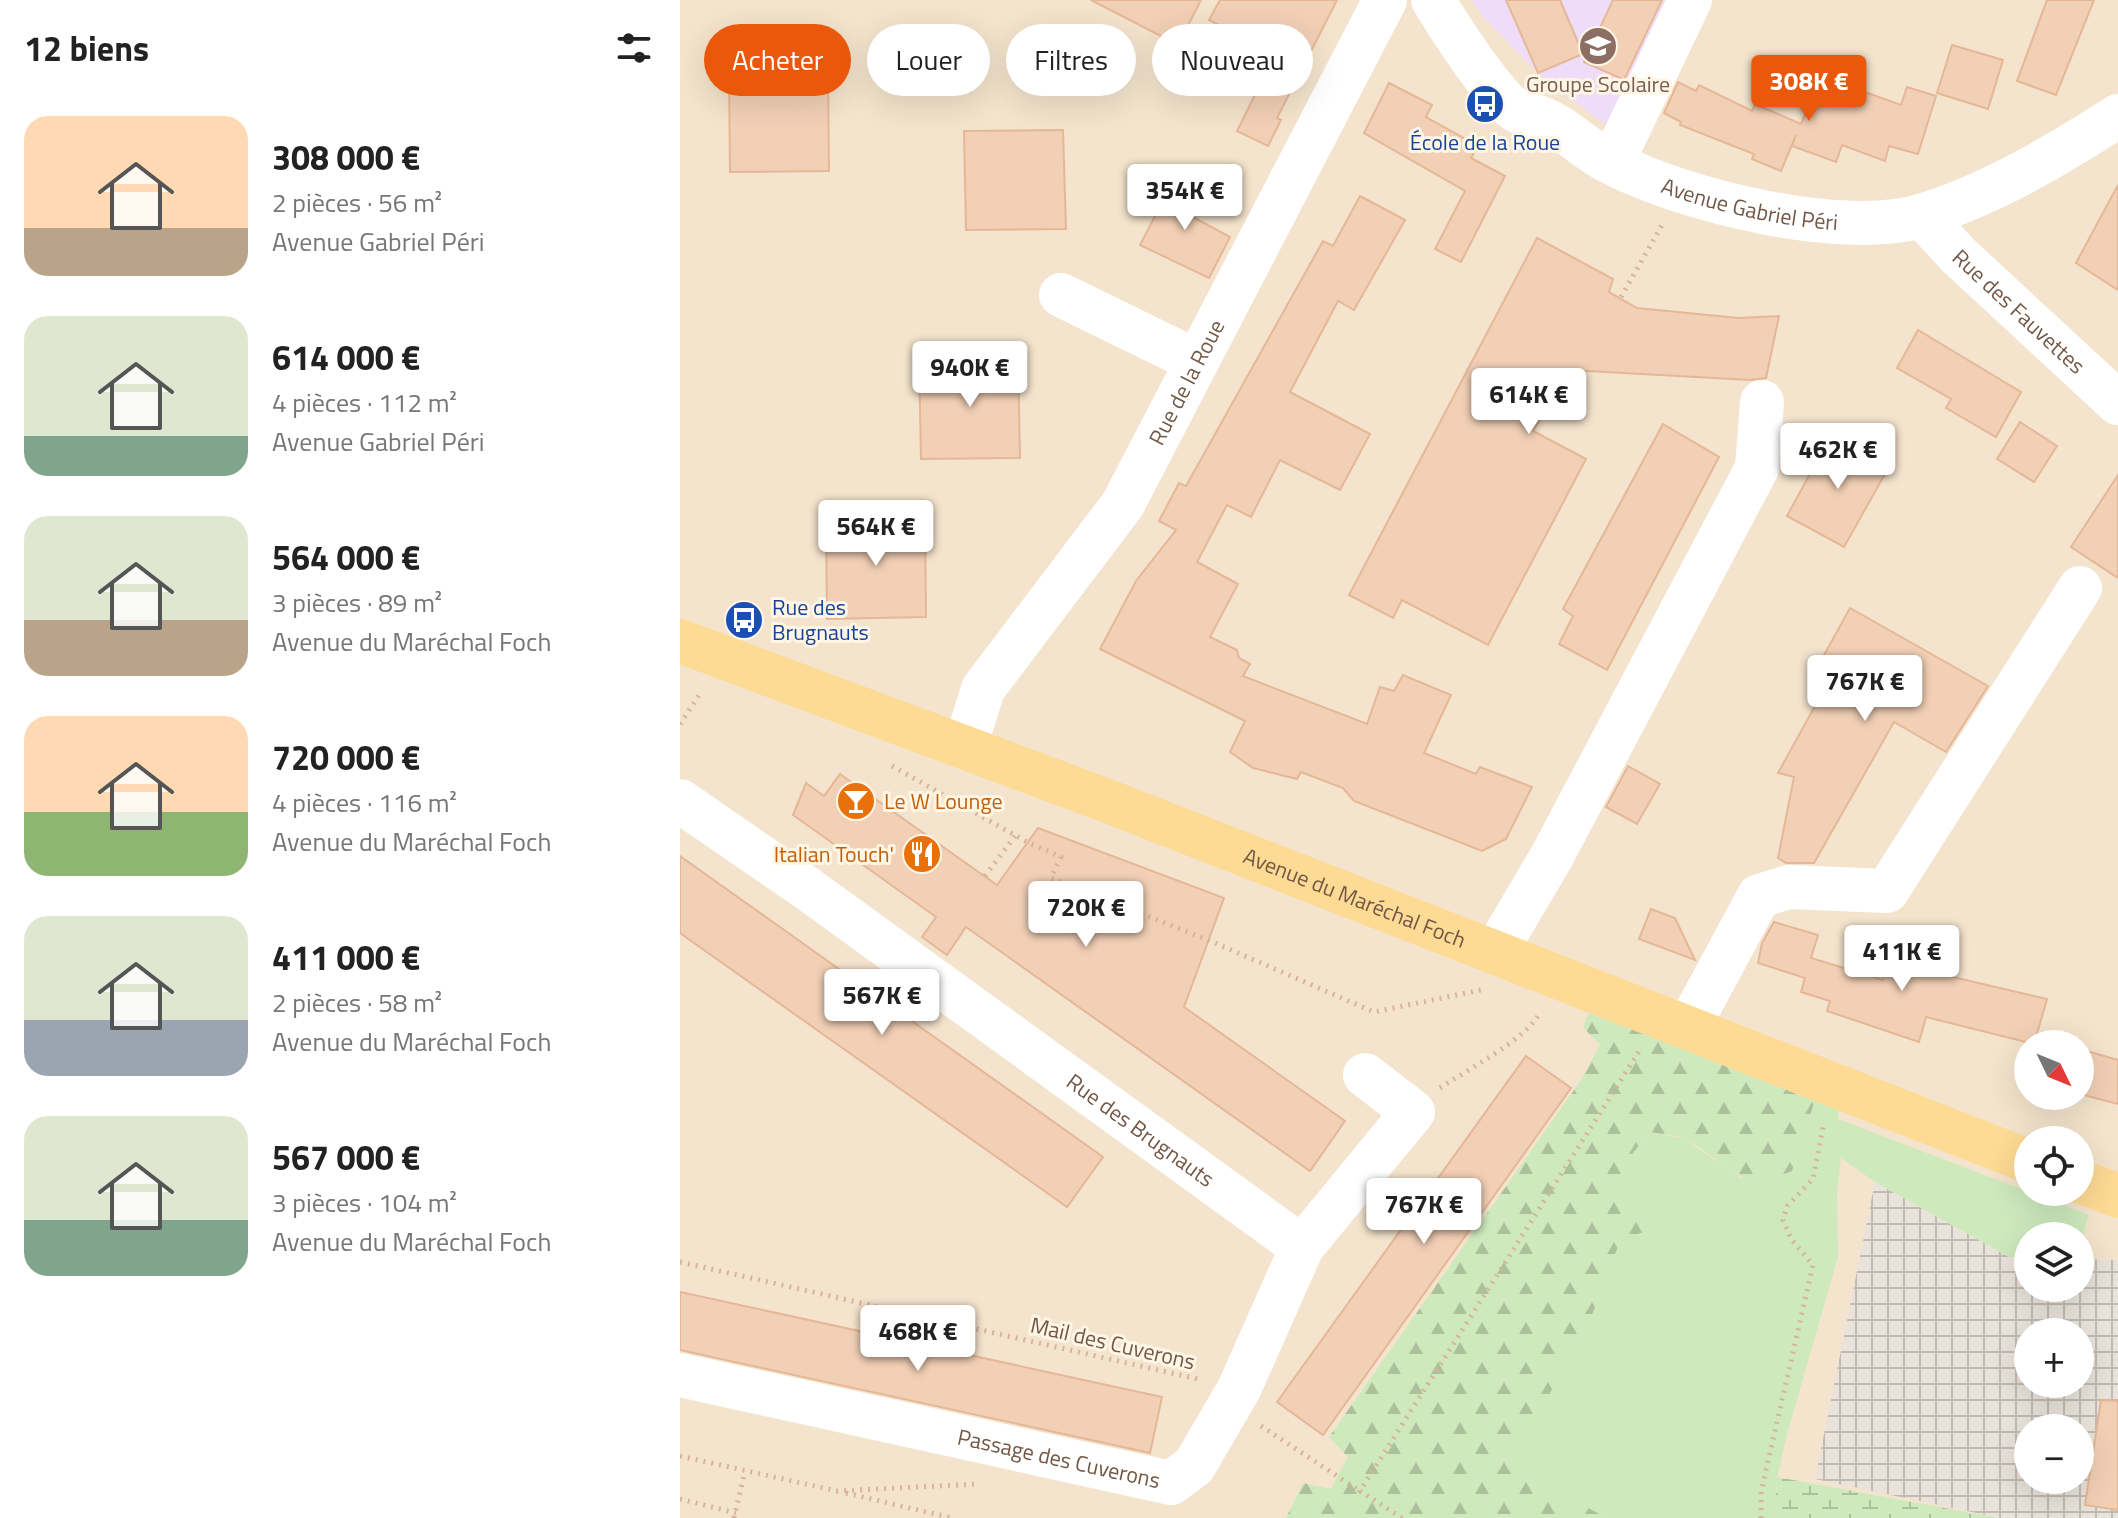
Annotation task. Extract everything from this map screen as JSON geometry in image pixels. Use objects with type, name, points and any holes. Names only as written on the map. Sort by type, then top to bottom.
[{"type":"main road","name":"Avenue du Maréchal Foch","points":[[680,641],[965,747],[1496,969],[1557,975],[2014,1156]]},
{"type":"main road","points":[[2094,1187],[2118,1196]]},
{"type":"street","name":"Rue de la Roue","points":[[965,747],[983,689],[1123,504],[1385,0]]},
{"type":"street","name":"Avenue Gabriel Péri","points":[[1433,0],[1470,58],[1516,110],[1542,118],[1612,163],[1681,192],[1780,216],[1867,222],[1922,216],[2038,167],[2118,116]]},
{"type":"street","points":[[1612,163],[1690,0]]},
{"type":"street","name":"Rue des Fauvettes","points":[[1922,216],[1958,255],[2118,403]]},
{"type":"street","points":[[1061,295],[1196,361]]},
{"type":"street","points":[[1496,969],[1552,856],[1757,468],[1762,402]]},
{"type":"street","points":[[1676,1021],[1759,896],[1789,887],[1887,891],[2080,588]]},
{"type":"street","name":"Rue des Brugnauts","points":[[680,801],[808,889],[1302,1247]]},
{"type":"street","points":[[1302,1247],[1413,1112],[1365,1075]]},
{"type":"street","name":"Passage des Cuverons","points":[[680,1375],[1171,1483],[1194,1466],[1239,1389],[1302,1247]]},
{"type":"path","points":[[1621,297],[1681,192]]},
{"type":"path","points":[[885,763],[1015,836],[1061,857],[1051,878],[1208,940],[1374,1012],[1496,969]]},
{"type":"path","points":[[985,876],[1015,836]]},
{"type":"path","points":[[1413,1112],[1425,1098],[1536,1020],[1557,975]]},
{"type":"path","points":[[1360,1491],[1676,1021]]},
{"type":"path","points":[[1761,1518],[1761,1492],[1813,1265],[1791,1239],[1783,1220],[1787,1206],[1813,1179],[1831,1085]]},
{"type":"path","name":"Mail des Cuverons","points":[[680,1262],[1239,1389]]},
{"type":"path","points":[[1239,1389],[1259,1425],[1402,1518]]},
{"type":"path","points":[[680,1456],[952,1518]]},
{"type":"path","points":[[680,1499],[735,1515],[745,1471]]},
{"type":"path","points":[[837,1491],[995,1483]]},
{"type":"shaded area","points":[[680,0],[2118,0],[2118,1518],[680,1518]]},
{"type":"shaded area","name":"Groupe Scolaire","points":[[1472,0],[1707,0],[1636,146],[1549,84],[1484,18]]},
{"type":"shaded area","points":[[1875,1182],[2014,1257],[2014,1302],[2094,1302],[2094,1259],[2118,1260],[2118,1518],[2000,1518],[1815,1479]]},
{"type":"green space","points":[[1593,1002],[1817,1094],[1792,1171],[1772,1177],[1745,1178],[1687,1140],[1650,1132],[1629,1158],[1619,1198],[1642,1216],[1643,1232],[1620,1241],[1592,1315],[1513,1462],[1538,1481],[1607,1518],[1286,1518],[1303,1483],[1331,1489],[1348,1457],[1329,1437],[1581,1080],[1600,1045],[1583,1027]]},
{"type":"green space","points":[[1817,1094],[1839,1104],[1838,1119],[2014,1186],[2014,1206],[2065,1206],[2089,1215],[2087,1222],[2014,1222],[2014,1257],[2009,1257],[1875,1182],[1841,1158],[1837,1193],[1838,1257],[1788,1431],[1777,1477],[1775,1518],[1607,1518],[1538,1481],[1513,1462],[1592,1315],[1620,1241],[1642,1216],[1618,1198],[1629,1158],[1650,1132],[1685,1139],[1742,1179]]},
{"type":"green space","points":[[1777,1477],[1999,1518],[1775,1518]]},
{"type":"building","points":[[1091,0],[1201,0],[1189,24],[1152,24],[1152,32]]},
{"type":"building","points":[[1220,0],[1337,0],[1313,47],[1313,24],[1217,24],[1209,20]]},
{"type":"building","points":[[1506,0],[1560,0],[1583,54],[1538,73]]},
{"type":"building","points":[[1613,0],[1662,0],[1624,80],[1584,62]]},
{"type":"building","points":[[2047,0],[2094,0],[2056,95],[2017,81]]},
{"type":"building","points":[[1952,45],[2003,60],[1988,109],[1937,93]]},
{"type":"building","points":[[1820,76],[1901,105],[1907,87],[1936,96],[1918,154],[1889,146],[1885,161],[1842,145],[1836,162],[1792,146],[1796,135],[1781,171],[1752,159],[1754,154],[1680,125],[1681,122],[1664,113],[1678,82],[1696,91],[1699,85],[1752,111],[1755,104],[1801,124]]},
{"type":"building","points":[[1389,83],[1432,105],[1426,117],[1478,146],[1471,158],[1505,176],[1461,262],[1435,249],[1465,191],[1364,133]]},
{"type":"building","points":[[729,96],[828,96],[829,171],[730,172]]},
{"type":"building","points":[[1254,96],[1288,96],[1268,146],[1237,131]]},
{"type":"building","points":[[1063,130],[1066,229],[966,230],[964,131]]},
{"type":"building","points":[[1174,179],[1203,194],[1191,216],[1230,237],[1209,278],[1140,245]]},
{"type":"building","points":[[2118,185],[2118,290],[2076,263]]},
{"type":"building","points":[[1360,196],[1405,220],[1354,310],[1338,301],[1290,392],[1370,434],[1340,490],[1280,460],[1251,517],[1227,505],[1197,562],[1238,584],[1210,637],[1237,650],[1239,658],[1250,664],[1243,676],[1367,724],[1380,687],[1394,691],[1403,675],[1451,695],[1424,753],[1476,774],[1480,767],[1532,787],[1506,839],[1482,851],[1354,801],[1343,788],[1301,772],[1297,779],[1253,768],[1230,752],[1245,721],[1100,649],[1136,581],[1176,530],[1159,521],[1179,483],[1186,486],[1323,241],[1333,246]]},
{"type":"building","points":[[1537,238],[1613,279],[1609,292],[1637,308],[1738,318],[1779,316],[1766,378],[1750,380],[1569,370],[1533,431],[1586,459],[1488,645],[1402,600],[1393,618],[1349,595]]},
{"type":"building","points":[[1918,330],[2021,392],[1996,437],[1946,408],[1951,399],[1897,368]]},
{"type":"building","points":[[1018,358],[1020,458],[921,459],[919,360]]},
{"type":"building","points":[[2020,422],[2057,446],[2034,482],[1997,459]]},
{"type":"building","points":[[1663,424],[1719,457],[1607,670],[1559,644],[1573,616],[1563,609]]},
{"type":"building","points":[[1831,435],[1890,465],[1844,547],[1787,516]]},
{"type":"building","points":[[2118,475],[2118,578],[2071,547]]},
{"type":"building","points":[[925,518],[926,617],[827,619],[826,520]]},
{"type":"building","points":[[1850,608],[1988,686],[1946,752],[1894,722],[1814,863],[1786,863],[1778,858],[1794,777],[1778,773],[1827,684],[1813,675]]},
{"type":"building","points":[[1628,766],[1660,784],[1637,824],[1606,807]]},
{"type":"building","points":[[840,774],[997,885],[1038,828],[1224,898],[1184,1007],[1345,1121],[1310,1171],[966,927],[947,955],[922,937],[936,917],[793,815],[806,783],[824,796]]},
{"type":"building","points":[[680,856],[1103,1157],[1067,1207],[680,933]]},
{"type":"building","points":[[1651,909],[1675,918],[1695,960],[1639,939]]},
{"type":"building","points":[[1774,922],[1818,935],[1811,958],[1883,980],[1889,962],[2047,999],[2038,1030],[2014,1030],[2014,1039],[1926,1017],[1919,1042],[1827,1011],[1830,1001],[1801,992],[1805,978],[1758,963],[1762,943]]},
{"type":"building","points":[[2094,1053],[2118,1060],[2118,1104],[2094,1098]]},
{"type":"building","points":[[1526,1056],[1571,1088],[1323,1435],[1277,1402]]},
{"type":"building","points":[[680,1292],[1162,1397],[1150,1453],[680,1350]]},
{"type":"building","points":[[2101,1400],[2118,1401],[2118,1510],[2085,1505],[2087,1494],[2094,1494],[2094,1446]]},
{"type":"place","name":"Groupe Scolaire","points":[[1598,46]]},
{"type":"place","name":"École de la Roue","points":[[1485,104]]},
{"type":"place","name":"Rue des Brugnauts","points":[[744,620]]},
{"type":"place","name":"Le W Lounge","points":[[856,801]]},
{"type":"place","name":"Italian Touch'","points":[[922,854]]}]
